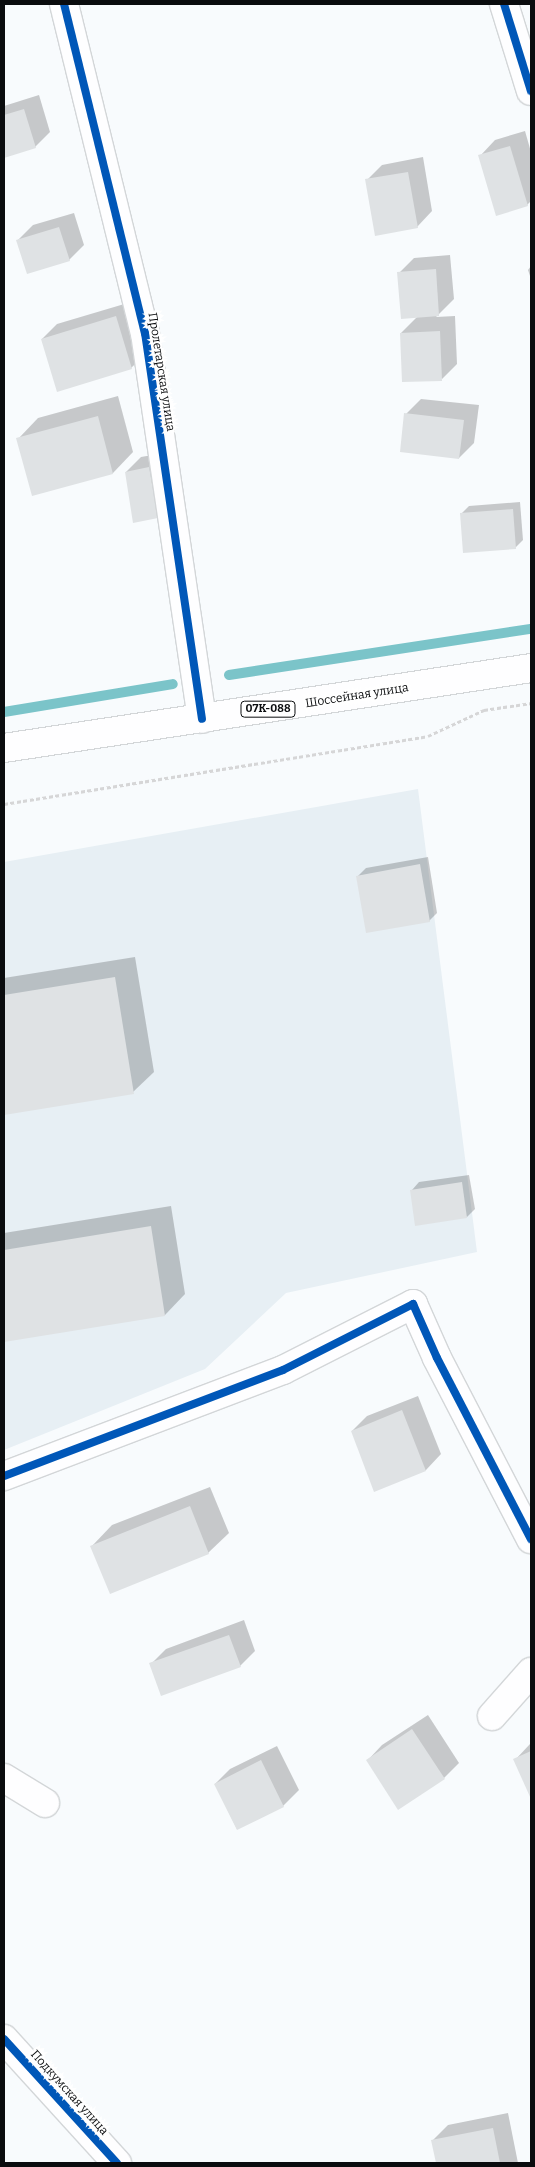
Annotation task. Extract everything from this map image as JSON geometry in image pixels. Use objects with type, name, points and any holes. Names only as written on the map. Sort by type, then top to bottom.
[{"type":"street","name":"Пролетарская улица","points":[[64,4],[145,333],[202,719]]},
{"type":"street","points":[[504,4],[531,90]]},
{"type":"street","name":"Шоссейная улица","points":[[4,748],[531,668]]},
{"type":"street","points":[[4,1476],[283,1370],[413,1304],[437,1358],[531,1539]]},
{"type":"street","points":[[492,1716],[531,1672]]},
{"type":"street","points":[[4,1778],[45,1803]]},
{"type":"street","name":"Подкумская улица","points":[[4,2039],[117,2163]]},
{"type":"path","points":[[4,804],[428,736],[484,710],[531,703]]},
{"type":"shaded area","points":[[418,789],[477,1252],[286,1293],[205,1369],[4,1450],[4,862]]},
{"type":"building","points":[[24,109],[36,148],[4,158],[4,115]]},
{"type":"building","points":[[510,146],[528,206],[496,216],[478,155]]},
{"type":"building","points":[[408,172],[418,228],[375,236],[365,179]]},
{"type":"building","points":[[59,227],[70,261],[27,274],[16,240]]},
{"type":"building","points":[[436,269],[439,316],[401,319],[397,272]]},
{"type":"building","points":[[116,316],[132,369],[57,392],[41,339]]},
{"type":"building","points":[[440,331],[442,381],[402,382],[400,333]]},
{"type":"building","points":[[404,413],[464,420],[459,459],[400,452]]},
{"type":"building","points":[[98,416],[113,474],[32,496],[16,438]]},
{"type":"building","points":[[149,467],[158,518],[133,523],[125,472]]},
{"type":"building","points":[[513,509],[516,549],[463,553],[460,513]]},
{"type":"building","points":[[420,864],[430,922],[366,933],[356,876]]},
{"type":"building","points":[[115,977],[134,1094],[4,1115],[4,995]]},
{"type":"building","points":[[462,1182],[467,1218],[415,1226],[410,1190]]},
{"type":"building","points":[[151,1226],[165,1316],[4,1342],[4,1250]]},
{"type":"building","points":[[402,1410],[426,1471],[374,1492],[351,1431]]},
{"type":"building","points":[[190,1506],[209,1554],[110,1594],[90,1546]]},
{"type":"building","points":[[229,1635],[241,1667],[161,1696],[149,1663]]},
{"type":"building","points":[[412,1729],[445,1779],[398,1810],[366,1760]]},
{"type":"building","points":[[531,1751],[531,1799],[513,1759]]},
{"type":"building","points":[[261,1760],[284,1807],[237,1830],[214,1784]]},
{"type":"building","points":[[493,2128],[500,2163],[436,2163],[431,2140]]},
{"type":"waterway","points":[[229,675],[531,629]]},
{"type":"waterway","points":[[4,712],[173,684]]},
{"type":"cycle path","points":[[64,4],[145,333],[202,719]]},
{"type":"cycle path","points":[[504,4],[531,91]]},
{"type":"cycle path","points":[[4,1476],[283,1370],[413,1304],[437,1358],[531,1539]]},
{"type":"cycle path","points":[[4,2039],[117,2163]]}]
